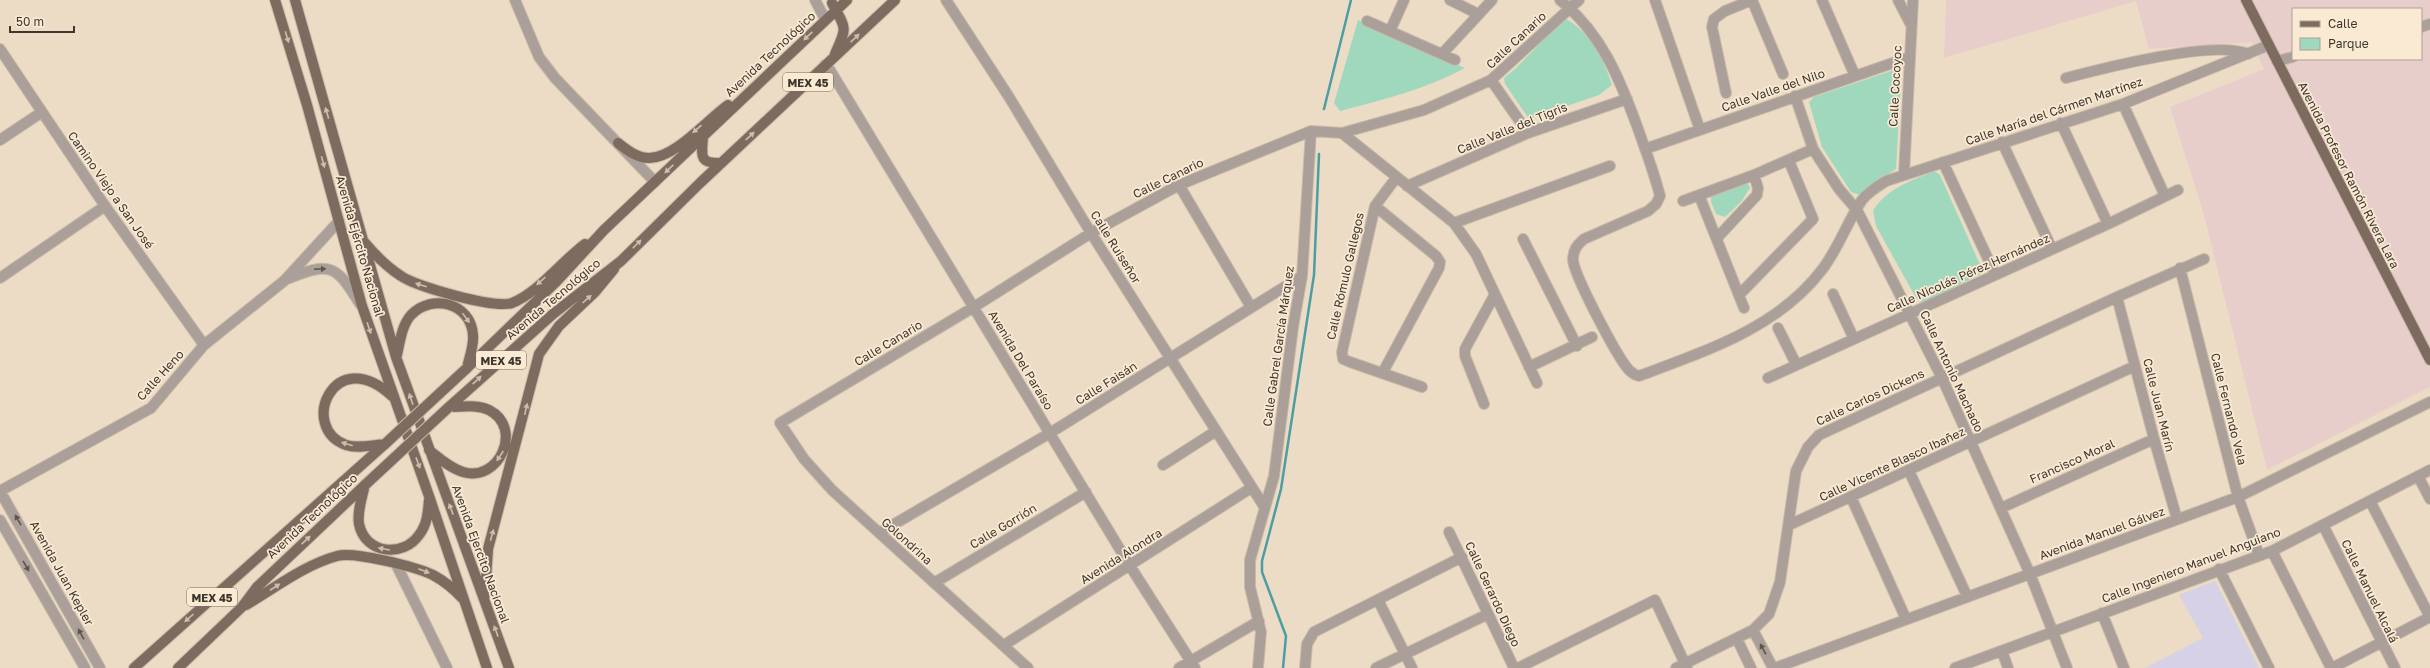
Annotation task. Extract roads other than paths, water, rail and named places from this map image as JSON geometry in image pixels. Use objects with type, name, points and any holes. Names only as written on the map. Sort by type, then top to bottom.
[{"type":"main road","name":"Avenida Ejército Nacional","points":[[275,0],[307,104],[362,306],[429,496]]},
{"type":"main road","name":"Avenida Ejército Nacional","points":[[295,0],[396,357],[428,449]]},
{"type":"main road","name":"Avenida Tecnológico","points":[[134,668],[385,444],[467,368],[555,283],[604,230],[825,20],[833,4],[847,0]]},
{"type":"main road","name":"Avenida Tecnológico","points":[[178,668],[242,607],[257,587],[365,485],[547,319],[620,261],[721,163],[895,0]]},
{"type":"main road","name":"Avenida Profesor Ramón Rivera Lara","points":[[2246,0],[2430,360]]},
{"type":"main road","points":[[833,4],[845,27],[844,35],[834,58]]},
{"type":"main road","points":[[618,143],[640,157],[648,158],[660,156],[681,144],[712,116],[751,89]]},
{"type":"main road","points":[[703,136],[701,152],[704,160],[708,163],[721,163]]},
{"type":"main road","points":[[363,240],[375,254],[402,277],[419,285],[465,297],[506,304],[528,294],[573,253],[604,230]]},
{"type":"main road","points":[[485,601],[488,549],[539,354],[559,326],[605,282],[620,261]]},
{"type":"main road","points":[[396,357],[405,323],[410,316],[427,304],[445,303],[461,312],[471,326],[472,346],[467,368]]},
{"type":"main road","points":[[385,444],[352,446],[335,439],[325,424],[324,405],[333,389],[342,382],[354,378],[374,382],[394,398]]},
{"type":"main road","points":[[428,449],[455,469],[474,474],[489,469],[504,451],[507,440],[505,430],[499,418],[493,412],[477,407],[449,407]]},
{"type":"main road","name":"Avenida Ejercito Nacional","points":[[428,449],[509,668]]},
{"type":"main road","points":[[365,485],[360,501],[359,524],[371,543],[377,548],[386,550],[404,547],[418,536],[427,520],[429,496]]},
{"type":"main road","points":[[429,496],[487,667]]},
{"type":"main road","points":[[242,607],[292,576],[338,555],[353,555],[396,564],[434,576],[455,590],[464,601]]},
{"type":"street","points":[[515,0],[539,57],[555,78],[654,182]]},
{"type":"street","points":[[815,0],[825,20]]},
{"type":"street","name":"Calle Ruiseñor","points":[[946,0],[1009,97],[1170,359],[1265,508]]},
{"type":"street","points":[[1390,31],[1404,0]]},
{"type":"street","points":[[1450,0],[1478,14]]},
{"type":"street","points":[[1442,54],[1492,0]]},
{"type":"street","points":[[1560,0],[1589,28],[1605,50],[1627,98],[1645,149]]},
{"type":"street","name":"Calle Canario","points":[[780,423],[974,307],[1092,232],[1179,185],[1311,131],[1342,133],[1424,110],[1492,80],[1579,0]]},
{"type":"street","points":[[1655,0],[1700,130]]},
{"type":"street","points":[[1726,93],[1712,27],[1714,19],[1725,11],[1752,0],[1783,74]]},
{"type":"street","points":[[1822,0],[1855,76]]},
{"type":"street","points":[[1898,0],[1911,26]]},
{"type":"street","name":"Calle Cocoyoc","points":[[1904,174],[1913,0]]},
{"type":"street","points":[[1368,21],[1455,60]]},
{"type":"street","name":"Calle María del Cármen Martínez","points":[[1645,149],[1660,196],[1653,208],[1584,239],[1577,245],[1574,252],[1573,261],[1619,356],[1628,369],[1639,376],[1695,355],[1761,325],[1772,318],[1822,271],[1863,199],[1874,188],[1886,180],[2123,104],[2269,45]]},
{"type":"street","name":"Camino Viejo a San José","points":[[0,49],[105,206],[204,345]]},
{"type":"street","points":[[2066,78],[2150,59],[2213,50],[2238,49],[2248,54]]},
{"type":"street","name":"Calle Valle del Nilo","points":[[1645,149],[1910,57]]},
{"type":"street","points":[[2277,61],[2292,57]]},
{"type":"street","name":"Avenida Del Paraíso","points":[[825,66],[830,70],[1130,566],[1193,664]]},
{"type":"street","points":[[1492,80],[1528,133]]},
{"type":"street","name":"Calle Antonio Machado","points":[[1795,96],[1813,149],[1838,189],[1857,210],[1942,378],[2030,574],[2067,668]]},
{"type":"street","name":"Calle Valle del Tigris","points":[[1407,186],[1528,133],[1627,98]]},
{"type":"street","points":[[2123,104],[2165,196]]},
{"type":"street","points":[[0,140],[42,112]]},
{"type":"street","points":[[2061,123],[2108,224]]},
{"type":"street","name":"Calle Gabrel García Márquez","points":[[1258,668],[1261,642],[1259,620],[1250,587],[1250,560],[1274,476],[1292,334],[1302,276],[1311,131]]},
{"type":"street","points":[[1342,133],[1396,178],[1454,223],[1470,242],[1537,383]]},
{"type":"street","points":[[2002,142],[2052,249]]},
{"type":"street","points":[[1683,200],[1754,175],[1789,161],[1813,149]]},
{"type":"street","points":[[1739,295],[1817,218],[1789,161]]},
{"type":"street","points":[[1943,162],[1995,274]]},
{"type":"street","points":[[1454,223],[1610,166]]},
{"type":"street","points":[[1717,238],[1757,195],[1758,188],[1754,175]]},
{"type":"street","name":"Calle Rómulo Gallegos","points":[[1396,178],[1375,206],[1342,352],[1343,359],[1422,387]]},
{"type":"street","points":[[1179,185],[1251,307]]},
{"type":"street","name":"Calle Nicolás Pérez Hernández","points":[[1768,378],[1796,364],[2108,224],[2178,190]]},
{"type":"street","points":[[1699,195],[1744,308]]},
{"type":"street","points":[[0,278],[105,206]]},
{"type":"street","name":"Calle Rómulo Gallegos","points":[[1375,206],[1436,256],[1440,262],[1439,268],[1383,372]]},
{"type":"street","name":"Calle Heno","points":[[0,491],[151,408],[204,345],[284,281],[339,221]]},
{"type":"street","points":[[1523,239],[1577,346]]},
{"type":"street","name":"Calle Carlos Dickens","points":[[1682,667],[1753,630],[1769,614],[1776,597],[1790,525],[1796,471],[1801,459],[1812,441],[1819,436],[2117,296],[2204,259]]},
{"type":"street","name":"Calle Heno","points":[[284,281],[319,267],[329,269],[338,273],[347,282],[362,306]]},
{"type":"street","name":"Calle Fernando Vela","points":[[2180,268],[2238,496],[2259,555]]},
{"type":"street","name":"Calle Faisán","points":[[879,533],[1050,433],[1302,276]]},
{"type":"street","points":[[1484,404],[1465,356],[1465,349],[1495,294]]},
{"type":"street","points":[[1833,294],[1854,339]]},
{"type":"street","name":"Calle Juan Marín","points":[[2117,296],[2154,439],[2177,519]]},
{"type":"street","points":[[1778,328],[1796,364]]},
{"type":"street","points":[[1529,366],[1577,346],[1592,337]]},
{"type":"street","name":"Calle Vicente Blasco Ibañez","points":[[1790,525],[2136,366]]},
{"type":"street","name":"Avenida Manuel Gálvez","points":[[1774,668],[2238,496],[2430,402]]},
{"type":"street","name":"Golondrina","points":[[780,423],[816,474],[1028,668]]},
{"type":"street","points":[[1163,465],[1216,431]]},
{"type":"street","name":"Francisco Moral","points":[[2001,508],[2154,439]]},
{"type":"street","name":"Calle Ingeniero Manuel Anguiano","points":[[1955,668],[2053,630],[2272,551],[2430,470]]},
{"type":"street","points":[[1909,471],[1967,596]]},
{"type":"street","points":[[2418,476],[2430,499]]},
{"type":"street","name":"Avenida Alondra","points":[[1004,645],[1252,488]]},
{"type":"street","name":"Avenida Juan Kepler","points":[[0,491],[100,668]]},
{"type":"street","name":"Calle Gorrión","points":[[934,583],[1086,492]]},
{"type":"street","points":[[1851,497],[1906,619]]},
{"type":"street","points":[[2272,551],[2331,668],[2382,643],[2430,617],[2370,501]]},
{"type":"street","points":[[0,520],[85,668]]},
{"type":"street","name":"Calle Manuel Alcalá","points":[[2323,525],[2395,668]]},
{"type":"street","name":"Calle Gerardo Diego","points":[[1449,532],[1514,668]]},
{"type":"street","points":[[1305,668],[1307,644],[1314,632],[1462,557]]},
{"type":"street","points":[[396,564],[447,668]]},
{"type":"street","points":[[2219,569],[2269,668]]},
{"type":"street","points":[[1378,600],[1412,668]]},
{"type":"street","points":[[1518,668],[1655,600],[1682,667]]},
{"type":"street","points":[[2102,613],[2124,668]]},
{"type":"street","points":[[1376,668],[1488,614]]},
{"type":"street","points":[[1179,668],[1193,664],[1259,620]]},
{"type":"street","points":[[1753,630],[1774,668]]},
{"type":"street","points":[[1737,639],[1751,668]]},
{"type":"street","points":[[2002,651],[2008,668]]},
{"type":"waterway","points":[[1324,109],[1351,0]]},
{"type":"waterway","points":[[1283,668],[1286,636],[1262,572],[1262,561],[1281,489],[1314,275],[1319,154]]}]
